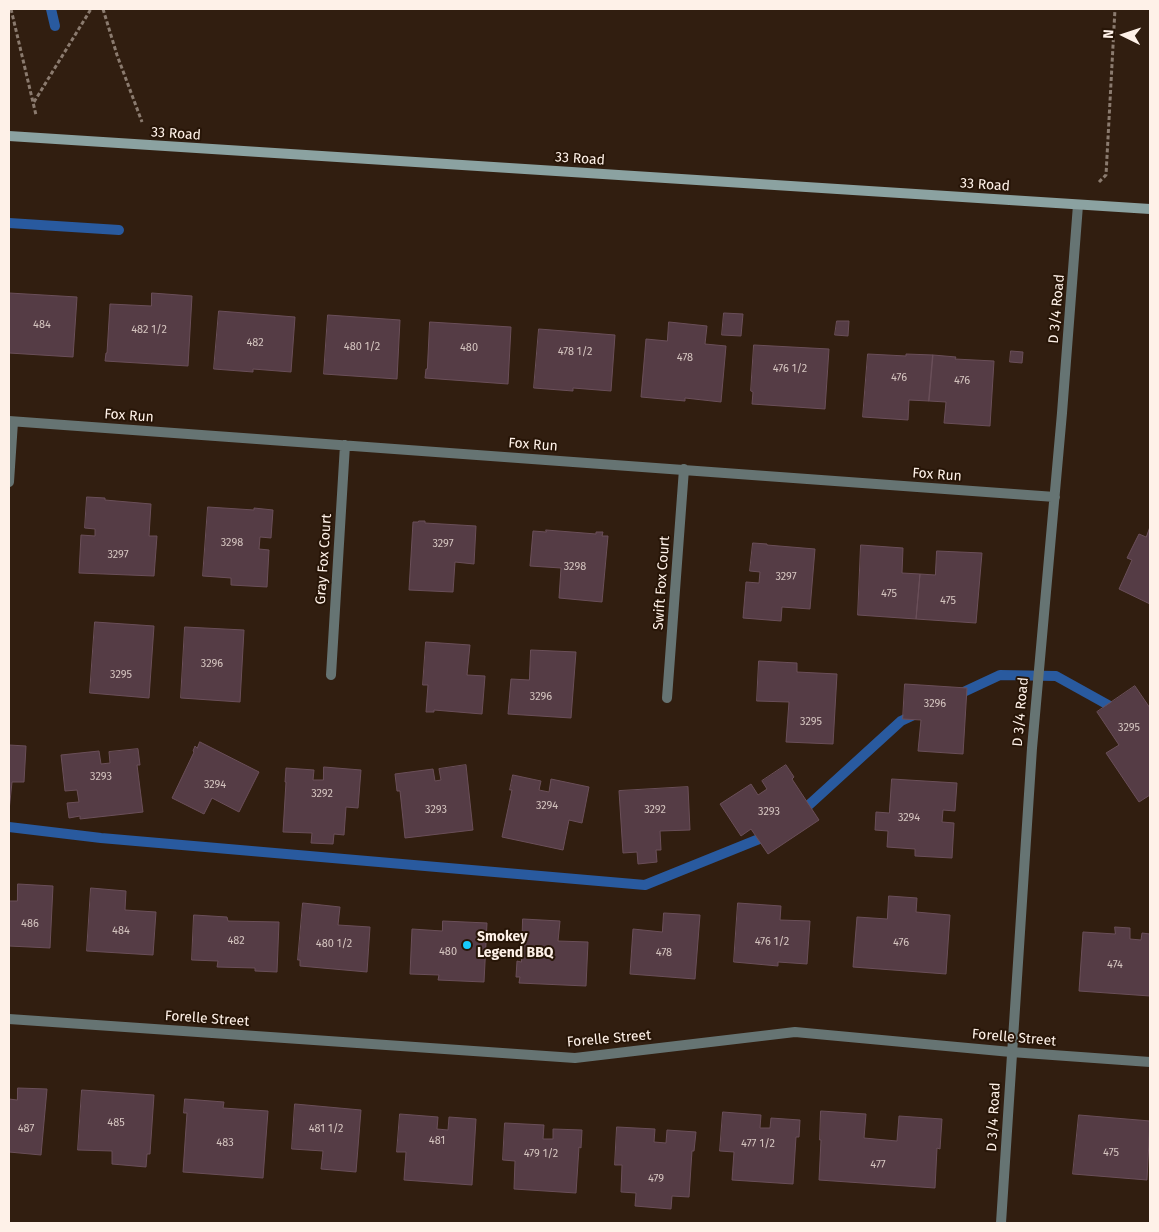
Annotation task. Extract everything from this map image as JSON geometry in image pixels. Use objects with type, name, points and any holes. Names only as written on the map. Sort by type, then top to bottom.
[{"type":"main road","name":"33 Road","points":[[9,136],[1150,209]]},
{"type":"street","name":"D 3/4 Road","points":[[1002,1223],[1011,1052],[1032,748],[1055,496],[1078,205]]},
{"type":"street","name":"Fox Run","points":[[11,421],[1055,496]]},
{"type":"street","points":[[9,482],[11,421]]},
{"type":"street","name":"Gray Fox Court","points":[[330,675],[345,445]]},
{"type":"street","name":"Swift Fox Court","points":[[667,698],[684,469]]},
{"type":"street","name":"Forelle Street","points":[[9,1019],[575,1058],[795,1032],[1011,1052],[1150,1062]]},
{"type":"path","points":[[11,9],[42,138]]},
{"type":"path","points":[[34,103],[91,9]]},
{"type":"path","points":[[103,9],[117,55],[152,146]]},
{"type":"path","points":[[1078,205],[1106,175],[1115,9]]},
{"type":"building","points":[[9,293],[77,297],[73,357],[9,353]]},
{"type":"building","points":[[152,293],[192,296],[188,366],[105,361],[110,304],[151,306]]},
{"type":"building","points":[[219,311],[295,317],[291,372],[253,369],[253,372],[214,369]]},
{"type":"building","points":[[724,313],[743,314],[741,336],[722,335]]},
{"type":"building","points":[[328,315],[400,320],[397,379],[324,374]]},
{"type":"building","points":[[837,321],[849,321],[848,336],[835,335]]},
{"type":"building","points":[[430,322],[511,327],[508,384],[425,378]]},
{"type":"building","points":[[669,322],[707,326],[705,344],[726,346],[721,402],[685,398],[685,401],[641,397],[646,339],[667,341]]},
{"type":"building","points":[[539,329],[615,335],[611,391],[573,388],[573,391],[534,388]]},
{"type":"building","points":[[754,345],[829,349],[825,409],[752,404]]},
{"type":"building","points":[[1011,351],[1023,352],[1022,363],[1010,362]]},
{"type":"building","points":[[868,354],[933,355],[929,401],[909,400],[908,420],[863,417]]},
{"type":"building","points":[[933,355],[956,357],[955,359],[994,361],[990,426],[944,423],[946,402],[929,401]]},
{"type":"building","points":[[87,497],[151,504],[149,536],[157,536],[154,576],[79,573],[81,535],[95,536],[95,529],[85,528]]},
{"type":"building","points":[[208,507],[273,510],[271,538],[260,537],[259,549],[269,550],[267,587],[231,585],[231,578],[203,576]]},
{"type":"building","points":[[413,522],[476,526],[474,564],[455,562],[453,592],[409,590]]},
{"type":"building","points":[[1150,527],[1150,604],[1119,589],[1132,560],[1127,558],[1139,534],[1146,537]]},
{"type":"building","points":[[546,530],[596,534],[596,532],[603,532],[602,536],[608,536],[602,602],[559,598],[561,568],[530,566],[533,531],[546,532]]},
{"type":"building","points":[[753,543],[815,549],[810,609],[782,607],[781,621],[743,618],[746,582],[759,583],[760,572],[750,571]]},
{"type":"building","points":[[861,545],[903,548],[902,573],[920,574],[916,619],[858,615]]},
{"type":"building","points":[[937,551],[982,553],[976,623],[916,619],[920,574],[935,575]]},
{"type":"building","points":[[95,622],[154,626],[149,698],[90,693]]},
{"type":"building","points":[[185,627],[244,630],[240,702],[181,698]]},
{"type":"building","points":[[426,642],[470,645],[467,675],[485,676],[482,714],[434,710],[434,712],[426,712],[428,685],[423,685]]},
{"type":"building","points":[[531,650],[576,652],[571,718],[508,714],[511,679],[529,680]]},
{"type":"building","points":[[759,661],[797,663],[797,672],[837,674],[833,744],[786,742],[789,702],[757,701]]},
{"type":"building","points":[[905,684],[967,688],[963,754],[918,751],[921,720],[903,719]]},
{"type":"building","points":[[1135,686],[1150,708],[1150,795],[1139,802],[1106,753],[1119,745],[1097,712]]},
{"type":"building","points":[[200,742],[259,772],[239,812],[212,798],[204,814],[172,798],[194,752],[195,746],[197,748]]},
{"type":"building","points":[[9,745],[26,746],[24,782],[12,782],[9,811]]},
{"type":"building","points":[[138,749],[140,765],[137,765],[143,812],[80,819],[80,816],[69,818],[67,803],[79,802],[77,790],[65,791],[61,755],[99,751],[101,764],[110,763],[109,752]]},
{"type":"building","points":[[466,765],[473,830],[405,838],[400,791],[397,791],[395,774],[433,769],[435,781],[441,780],[439,769]]},
{"type":"building","points":[[786,765],[794,777],[792,779],[819,820],[768,854],[751,829],[741,836],[720,804],[751,784],[758,795],[767,789],[762,781]]},
{"type":"building","points":[[324,767],[361,770],[358,808],[346,807],[344,835],[334,834],[333,844],[311,843],[312,833],[283,832],[286,768],[314,770],[313,780],[323,780]]},
{"type":"building","points":[[513,775],[541,781],[539,790],[549,792],[551,779],[589,787],[582,823],[569,820],[563,850],[502,837],[512,790],[510,790]]},
{"type":"building","points":[[892,779],[957,783],[955,811],[943,810],[942,822],[954,823],[952,858],[915,856],[915,849],[887,847],[888,831],[875,830],[876,812],[889,813]]},
{"type":"building","points":[[688,787],[690,830],[660,831],[661,850],[656,850],[657,862],[638,864],[637,852],[623,853],[619,791]]},
{"type":"building","points":[[18,884],[53,886],[50,948],[9,946],[9,901],[17,901]]},
{"type":"building","points":[[91,888],[126,891],[125,910],[156,912],[153,955],[87,951]]},
{"type":"building","points":[[889,896],[917,898],[916,912],[950,915],[946,974],[853,967],[857,917],[887,919]]},
{"type":"building","points":[[303,903],[340,907],[338,925],[370,927],[367,972],[300,966],[300,960],[298,960]]},
{"type":"building","points":[[738,903],[781,906],[780,920],[810,921],[807,964],[778,962],[778,966],[734,962]]},
{"type":"building","points":[[664,913],[700,915],[695,979],[630,974],[633,929],[662,932]]},
{"type":"building","points":[[194,915],[227,917],[228,921],[279,922],[277,972],[255,971],[255,968],[217,967],[218,961],[192,960]]},
{"type":"building","points":[[523,919],[560,921],[558,941],[588,942],[586,986],[519,983],[520,977],[516,977],[517,961],[521,962]]},
{"type":"building","points":[[443,921],[487,923],[484,982],[438,980],[439,975],[410,974],[412,929],[442,931]]},
{"type":"building","points":[[1115,927],[1130,928],[1130,939],[1141,940],[1142,933],[1150,934],[1150,996],[1079,991],[1083,932],[1115,934]]},
{"type":"building","points":[[18,1088],[47,1089],[41,1155],[9,1152],[9,1099],[17,1100]]},
{"type":"building","points":[[82,1090],[154,1095],[150,1154],[147,1154],[146,1167],[112,1164],[112,1151],[78,1150]]},
{"type":"building","points":[[185,1099],[224,1102],[223,1108],[268,1111],[263,1178],[183,1172],[187,1113],[184,1113]]},
{"type":"building","points":[[295,1104],[361,1110],[356,1172],[321,1169],[323,1151],[292,1149]]},
{"type":"building","points":[[821,1111],[866,1114],[864,1138],[897,1141],[899,1116],[942,1119],[940,1149],[937,1148],[935,1188],[819,1180]]},
{"type":"building","points":[[723,1112],[761,1115],[760,1128],[770,1128],[771,1118],[800,1120],[799,1137],[796,1137],[793,1184],[732,1180],[734,1152],[720,1151]]},
{"type":"building","points":[[400,1114],[438,1117],[437,1129],[448,1130],[449,1117],[476,1119],[472,1185],[404,1180],[406,1152],[397,1152]]},
{"type":"building","points":[[1079,1115],[1150,1121],[1147,1180],[1073,1174]]},
{"type":"building","points":[[505,1123],[544,1125],[543,1139],[553,1139],[553,1129],[582,1130],[576,1193],[514,1189],[515,1161],[503,1160]]},
{"type":"building","points":[[617,1127],[655,1129],[654,1142],[666,1143],[667,1130],[696,1132],[694,1151],[692,1151],[689,1197],[672,1196],[671,1209],[635,1206],[636,1193],[621,1192],[622,1165],[615,1165]]},
{"type":"waterway","points":[[51,9],[55,26]]},
{"type":"waterway","points":[[9,223],[119,230]]},
{"type":"waterway","points":[[955,696],[1000,675],[1056,676],[1119,711]]},
{"type":"waterway","points":[[799,814],[901,721],[916,714]]},
{"type":"waterway","points":[[9,827],[101,838],[645,885],[769,835]]},
{"type":"place","name":"Smokey Legend BBQ","points":[[467,945]]}]
